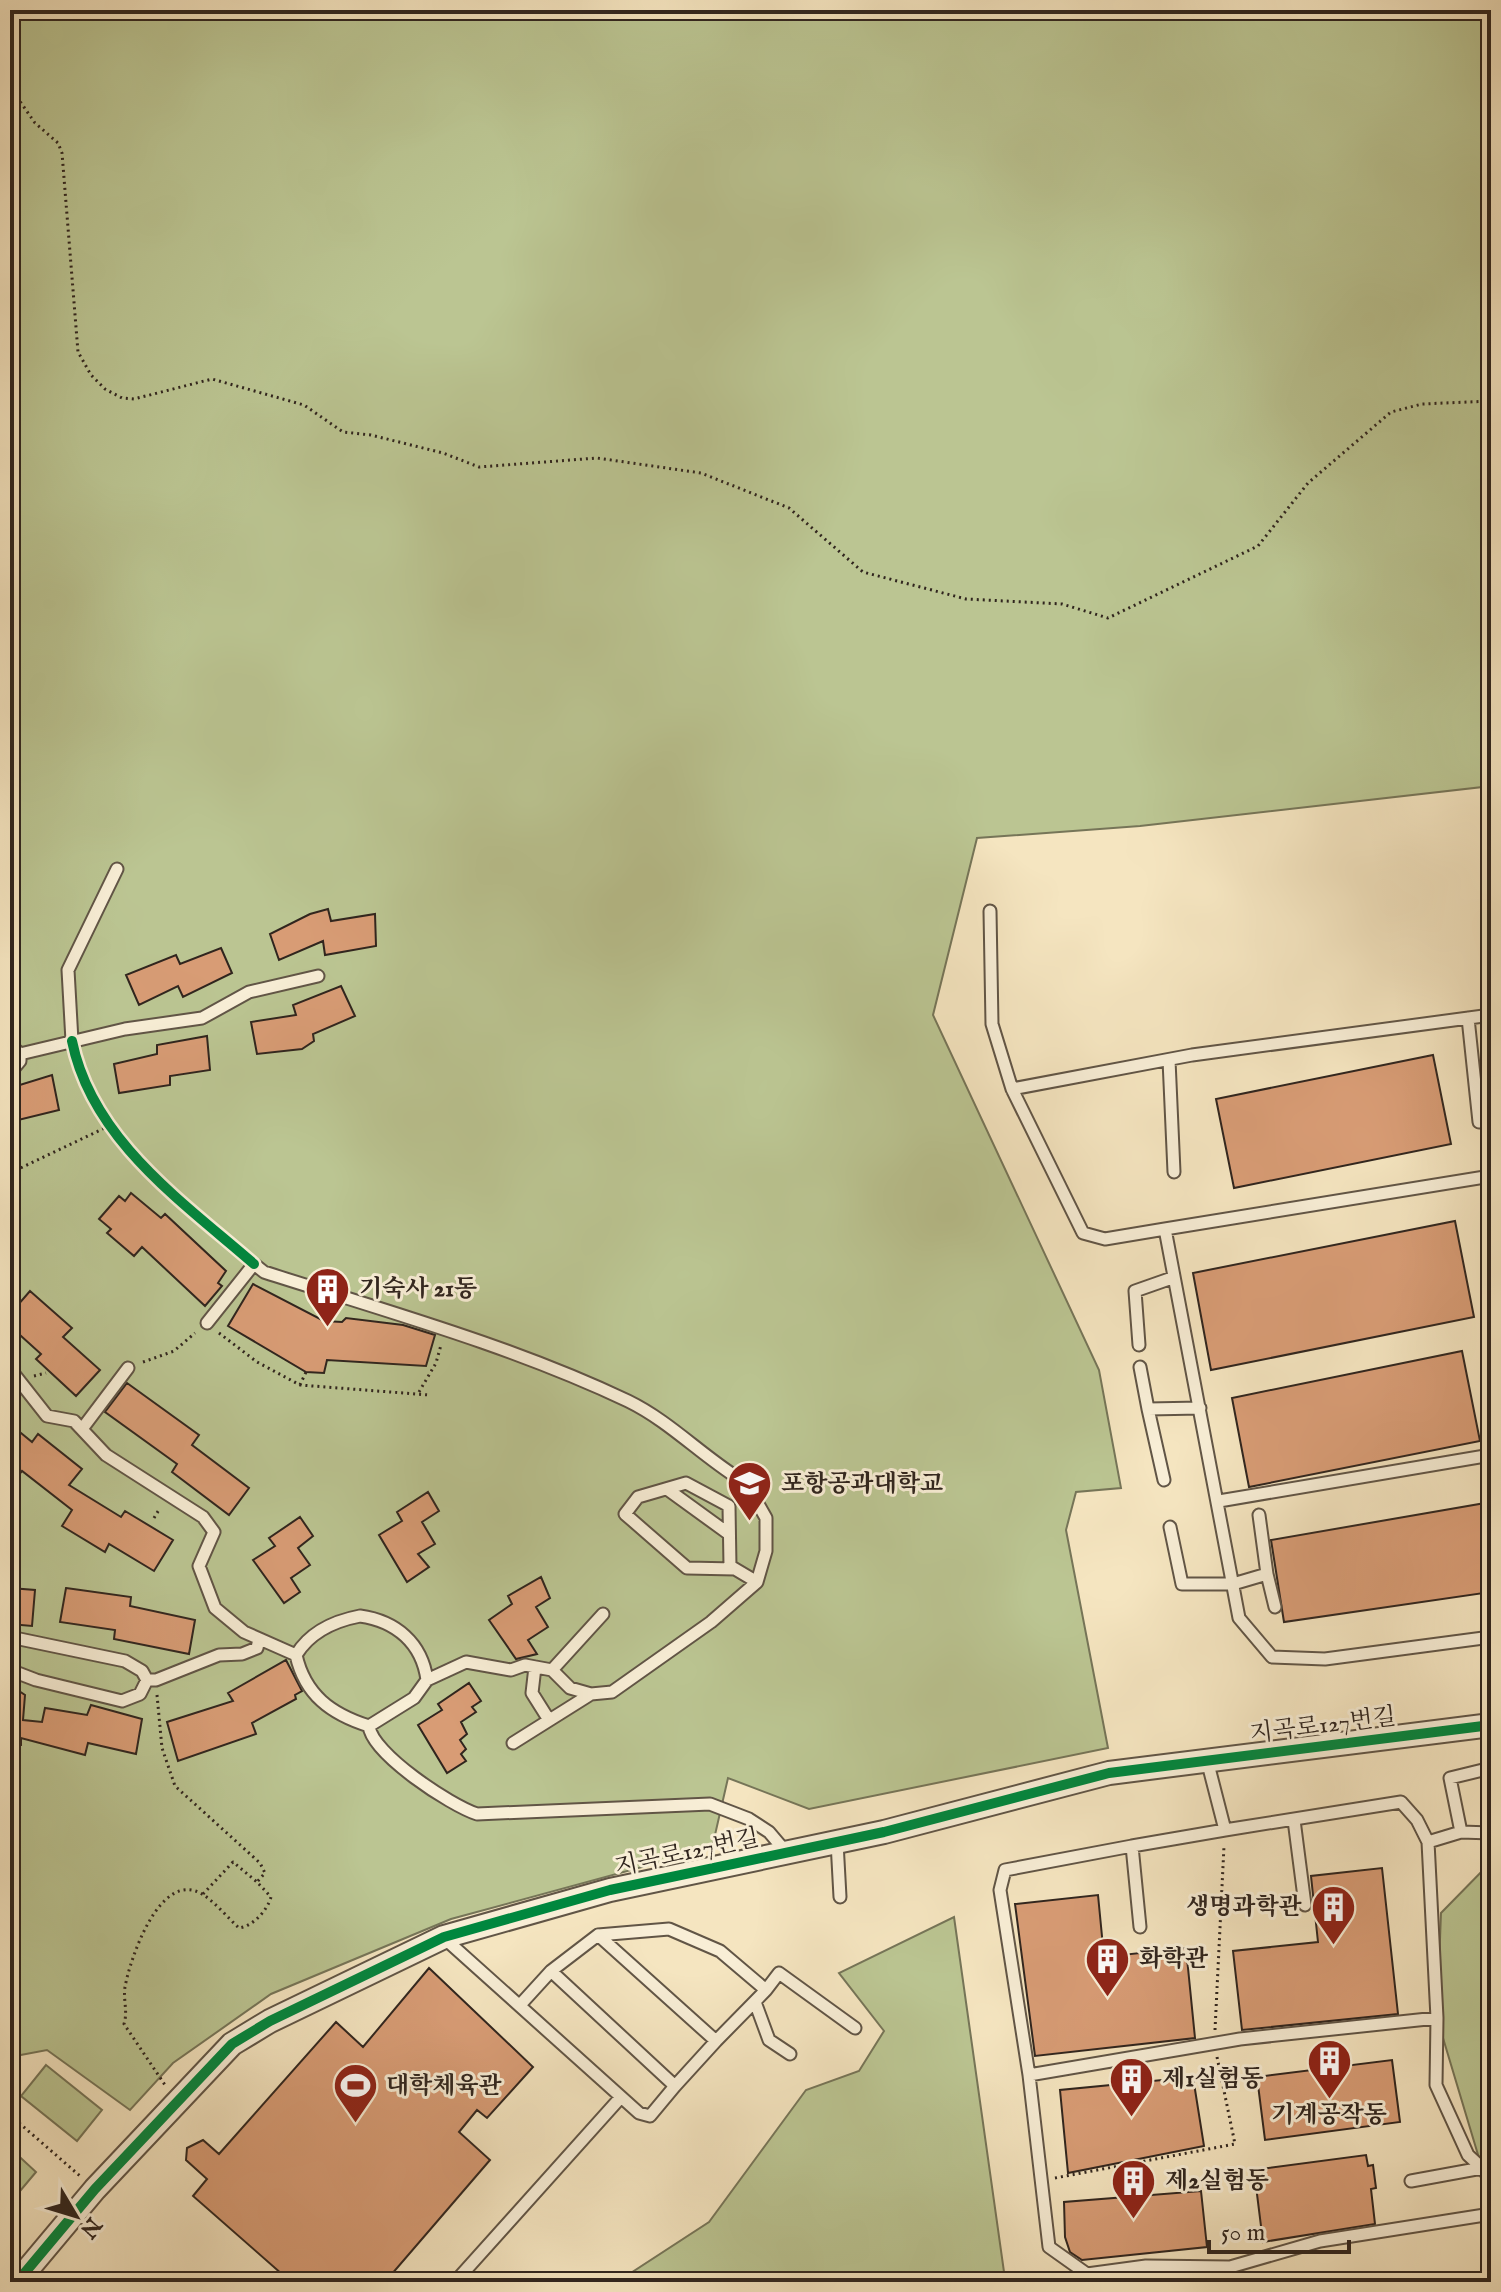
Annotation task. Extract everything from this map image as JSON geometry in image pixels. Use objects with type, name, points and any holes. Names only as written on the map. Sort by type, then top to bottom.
[{"type":"street","name":"지곡로127번길","points":[[17,2282],[95,2189],[216,2058],[245,2036],[382,1965],[444,1937],[610,1890],[837,1842],[1109,1773],[1491,1725]]},
{"type":"lane","points":[[72,1041],[68,970],[117,869]]},
{"type":"lane","points":[[990,911],[992,1024],[1012,1089],[1083,1233],[1105,1239],[1491,1176]]},
{"type":"lane","points":[[20,1054],[125,1029],[202,1018],[249,992],[318,976]]},
{"type":"lane","points":[[1012,1089],[1169,1060],[1491,1015]]},
{"type":"lane","points":[[1468,1018],[1479,1122],[1491,1121]]},
{"type":"lane","points":[[10,1044],[20,1054]]},
{"type":"lane","points":[[10,1073],[16,1069],[20,1054]]},
{"type":"lane","points":[[1169,1060],[1174,1172]]},
{"type":"lane","points":[[1165,1229],[1239,1618],[1272,1657],[1325,1659],[1491,1637]]},
{"type":"lane","points":[[207,1323],[254,1264],[264,1272],[445,1331],[627,1401],[661,1421],[738,1478],[749,1488],[766,1518],[766,1551],[757,1582],[711,1622],[612,1692],[591,1694],[570,1688],[552,1670],[535,1667],[490,1669],[466,1662],[427,1680],[414,1698],[369,1726]]},
{"type":"lane","points":[[1139,1345],[1135,1291],[1172,1278]]},
{"type":"lane","points":[[1140,1367],[1164,1480]]},
{"type":"lane","points":[[82,1429],[128,1368]]},
{"type":"lane","points":[[10,1369],[47,1416],[74,1421],[123,1468],[203,1517],[214,1532],[199,1566],[215,1608],[259,1639],[296,1655]]},
{"type":"lane","points":[[1148,1409],[1200,1408]]},
{"type":"lane","points":[[1219,1501],[1491,1455]]},
{"type":"lane","points":[[735,1569],[687,1568],[625,1514],[638,1497],[686,1483],[729,1506],[730,1566],[757,1582]]},
{"type":"lane","points":[[667,1489],[729,1534]]},
{"type":"lane","points":[[1259,1515],[1275,1607]]},
{"type":"lane","points":[[1170,1527],[1182,1584],[1233,1584],[1267,1574]]},
{"type":"lane","points":[[552,1670],[603,1614]]},
{"type":"lane","points":[[427,1680],[425,1662],[414,1644],[395,1629],[372,1618],[360,1616],[340,1620],[310,1637],[296,1655],[300,1674],[324,1705],[335,1713],[369,1726],[378,1745],[393,1759],[444,1798],[477,1814],[710,1804],[749,1819],[769,1832],[786,1853]]},
{"type":"lane","points":[[10,1637],[125,1661],[151,1680]]},
{"type":"lane","points":[[10,1670],[36,1680],[122,1701],[140,1694],[151,1680],[219,1655],[251,1652],[257,1648],[259,1639]]},
{"type":"lane","points":[[535,1667],[532,1693],[549,1720]]},
{"type":"lane","points":[[513,1743],[591,1694]]},
{"type":"lane","points":[[1207,1760],[1225,1830]]},
{"type":"lane","points":[[1461,1832],[1450,1778],[1491,1768]]},
{"type":"lane","points":[[1491,2180],[1468,2155],[1436,2085],[1437,2018],[1428,1842],[1417,1820],[1401,1802],[1005,1870],[1000,1890],[1029,2075],[1039,2182],[1049,2247],[1087,2274],[1146,2266],[1230,2267],[1320,2241],[1491,2214]]},
{"type":"lane","points":[[1294,1820],[1305,1905]]},
{"type":"lane","points":[[1428,1842],[1461,1832],[1491,1833]]},
{"type":"lane","points":[[837,1842],[840,1897]]},
{"type":"lane","points":[[1132,1846],[1140,1927]]},
{"type":"lane","points":[[520,2005],[551,1971],[598,1935],[669,1929],[720,1951],[766,1990]]},
{"type":"lane","points":[[598,1935],[716,2041]]},
{"type":"lane","points":[[444,1937],[639,2113],[650,2116],[779,1973],[855,2028]]},
{"type":"lane","points":[[551,1971],[675,2086]]},
{"type":"lane","points":[[755,2002],[769,2040],[790,2054]]},
{"type":"lane","points":[[1029,2075],[1215,2044],[1437,2018]]},
{"type":"lane","points":[[455,2282],[621,2097]]},
{"type":"lane","points":[[1411,2181],[1482,2168]]},
{"type":"lane","points":[[1212,2267],[1216,2282]]},
{"type":"lane","points":[[1470,2282],[1491,2277]]},
{"type":"path","points":[[10,87],[35,123],[58,143],[62,153],[78,352],[91,375],[114,395],[134,399],[212,379],[304,405],[343,432],[414,446],[479,467],[597,458],[701,473],[789,508],[863,572],[959,598],[1062,604],[1108,618],[1258,546],[1308,483],[1391,412],[1422,404],[1491,401]]},
{"type":"path","points":[[103,1112],[118,1134]]},
{"type":"path","points":[[10,1173],[111,1125]]},
{"type":"path","points":[[10,1262],[10,1286]]},
{"type":"path","points":[[128,1368],[174,1351],[207,1323],[257,1362],[300,1385],[429,1395]]},
{"type":"path","points":[[419,1392],[436,1363],[445,1331]]},
{"type":"path","points":[[300,1385],[306,1372]]},
{"type":"path","points":[[151,1680],[162,1748],[175,1786],[260,1863],[265,1873],[257,1882]]},
{"type":"path","points":[[1039,2182],[1235,2144],[1215,2044],[1225,1830]]},
{"type":"path","points":[[175,2103],[124,2024],[127,2014],[124,1991],[131,1958],[160,1902],[187,1890],[203,1894],[239,1928],[268,1907],[271,1897],[233,1862],[203,1894]]},
{"type":"path","points":[[10,2115],[95,2189]]},
{"type":"green space","points":[[10,10],[1491,10],[1491,786],[1140,826],[977,838],[933,1015],[1099,1370],[1121,1488],[1076,1492],[1066,1530],[1108,1748],[809,1809],[728,1778],[712,1848],[451,1919],[271,1994],[173,2063],[130,2110],[47,2050],[10,2057]]},
{"type":"green space","points":[[1491,1862],[1491,2179],[1482,2168],[1437,2018],[1441,1913]]},
{"type":"green space","points":[[954,1917],[1005,2279],[1012,2282],[617,2282],[709,2222],[806,2090],[859,2071],[884,2031],[839,1973]]},
{"type":"green space","points":[[46,2065],[102,2110],[77,2141],[21,2096]]},
{"type":"green space","points":[[10,2148],[36,2172],[10,2203]]},
{"type":"building","points":[[328,909],[331,921],[375,914],[376,946],[325,955],[323,941],[279,960],[270,934],[310,914]]},
{"type":"building","points":[[221,948],[232,973],[183,997],[178,986],[139,1005],[126,975],[176,955],[180,964]]},
{"type":"building","points":[[341,986],[355,1016],[313,1034],[314,1041],[302,1049],[257,1054],[251,1022],[296,1015],[293,1005]]},
{"type":"building","points":[[207,1036],[210,1070],[170,1076],[170,1085],[119,1093],[114,1064],[157,1054],[157,1045]]},
{"type":"building","points":[[1433,1055],[1451,1144],[1234,1188],[1216,1099]]},
{"type":"building","points":[[52,1075],[59,1110],[10,1122],[10,1088]]},
{"type":"building","points":[[131,1193],[161,1218],[165,1214],[226,1271],[218,1283],[222,1286],[205,1306],[142,1247],[134,1256],[107,1233],[111,1229],[99,1219],[119,1196],[125,1201]]},
{"type":"building","points":[[1455,1221],[1474,1317],[1211,1370],[1193,1273]]},
{"type":"building","name":"기숙사 21동","points":[[253,1284],[324,1321],[342,1322],[346,1318],[403,1325],[435,1335],[426,1366],[327,1360],[324,1373],[306,1372],[228,1326]]},
{"type":"building","points":[[30,1291],[72,1328],[63,1337],[100,1370],[76,1396],[36,1359],[41,1354],[10,1326],[10,1314]]},
{"type":"building","points":[[1462,1351],[1480,1441],[1249,1487],[1232,1398]]},
{"type":"building","points":[[127,1383],[199,1435],[192,1445],[249,1488],[229,1515],[172,1472],[177,1464],[105,1412]]},
{"type":"building","points":[[10,1424],[32,1442],[38,1434],[82,1469],[69,1485],[121,1517],[125,1511],[173,1540],[154,1571],[109,1544],[105,1552],[62,1526],[72,1510],[22,1471],[10,1485]]},
{"type":"building","points":[[428,1492],[439,1511],[422,1522],[435,1544],[418,1554],[429,1567],[407,1582],[379,1535],[402,1521],[397,1512]]},
{"type":"building","points":[[1491,1502],[1491,1592],[1284,1622],[1271,1540]]},
{"type":"building","points":[[300,1517],[313,1536],[298,1548],[310,1565],[291,1578],[300,1592],[284,1603],[253,1560],[275,1546],[269,1538]]},
{"type":"building","points":[[541,1577],[550,1598],[536,1607],[548,1627],[528,1640],[537,1654],[516,1659],[489,1620],[512,1604],[508,1596]]},
{"type":"building","points":[[10,1588],[35,1590],[32,1626],[10,1624]]},
{"type":"building","points":[[66,1588],[131,1597],[130,1606],[195,1620],[189,1654],[114,1639],[115,1630],[60,1622]]},
{"type":"building","points":[[286,1660],[302,1691],[295,1695],[296,1699],[252,1723],[256,1734],[178,1761],[167,1722],[233,1701],[228,1693]]},
{"type":"building","points":[[469,1683],[481,1701],[472,1707],[476,1712],[461,1722],[467,1734],[460,1740],[466,1749],[461,1754],[466,1761],[447,1773],[418,1725],[442,1710],[438,1704]]},
{"type":"building","points":[[10,1685],[25,1695],[23,1720],[42,1722],[45,1708],[87,1715],[91,1705],[142,1719],[136,1754],[88,1743],[85,1755],[21,1738],[21,1745],[10,1744]]},
{"type":"building","name":"생명과학관","points":[[1382,1868],[1398,2014],[1242,2030],[1233,1951],[1318,1942],[1311,1876]]},
{"type":"building","name":"화학관","points":[[1098,1895],[1104,1957],[1186,1948],[1195,2038],[1035,2056],[1015,1904]]},
{"type":"building","name":"대학체육관","points":[[429,1968],[533,2067],[487,2118],[477,2110],[459,2132],[490,2160],[385,2282],[291,2282],[193,2196],[207,2179],[186,2160],[187,2148],[203,2140],[219,2154],[336,2022],[363,2047]]},
{"type":"building","name":"기계공작동","points":[[1392,2060],[1400,2122],[1265,2140],[1257,2077]]},
{"type":"building","name":"제1실험동","points":[[1193,2077],[1204,2146],[1068,2173],[1060,2090]]},
{"type":"building","points":[[1366,2155],[1368,2166],[1373,2165],[1376,2188],[1371,2189],[1375,2224],[1263,2242],[1254,2170]]},
{"type":"building","name":"제2실험동","points":[[1201,2191],[1207,2247],[1082,2260],[1070,2252],[1065,2237],[1064,2202]]},
{"type":"cycle path","points":[[72,1041],[83,1076],[99,1109],[120,1139],[170,1192],[254,1264]]},
{"type":"cycle path","points":[[17,2282],[95,2189],[232,2044],[270,2021],[444,1937],[610,1890],[884,1832],[1109,1773],[1491,1725]]},
{"type":"place","name":"기숙사 21동","points":[[328,1328]]},
{"type":"place","name":"포항공과대학교","points":[[750,1523]]},
{"type":"place","name":"생명과학관","points":[[1333,1946]]},
{"type":"place","name":"화학관","points":[[1108,1998]]},
{"type":"place","name":"기계공작동","points":[[1329,2100]]},
{"type":"place","name":"제1실험동","points":[[1131,2118]]},
{"type":"place","name":"대학체육관","points":[[355,2125]]},
{"type":"place","name":"제2실험동","points":[[1134,2220]]}]
